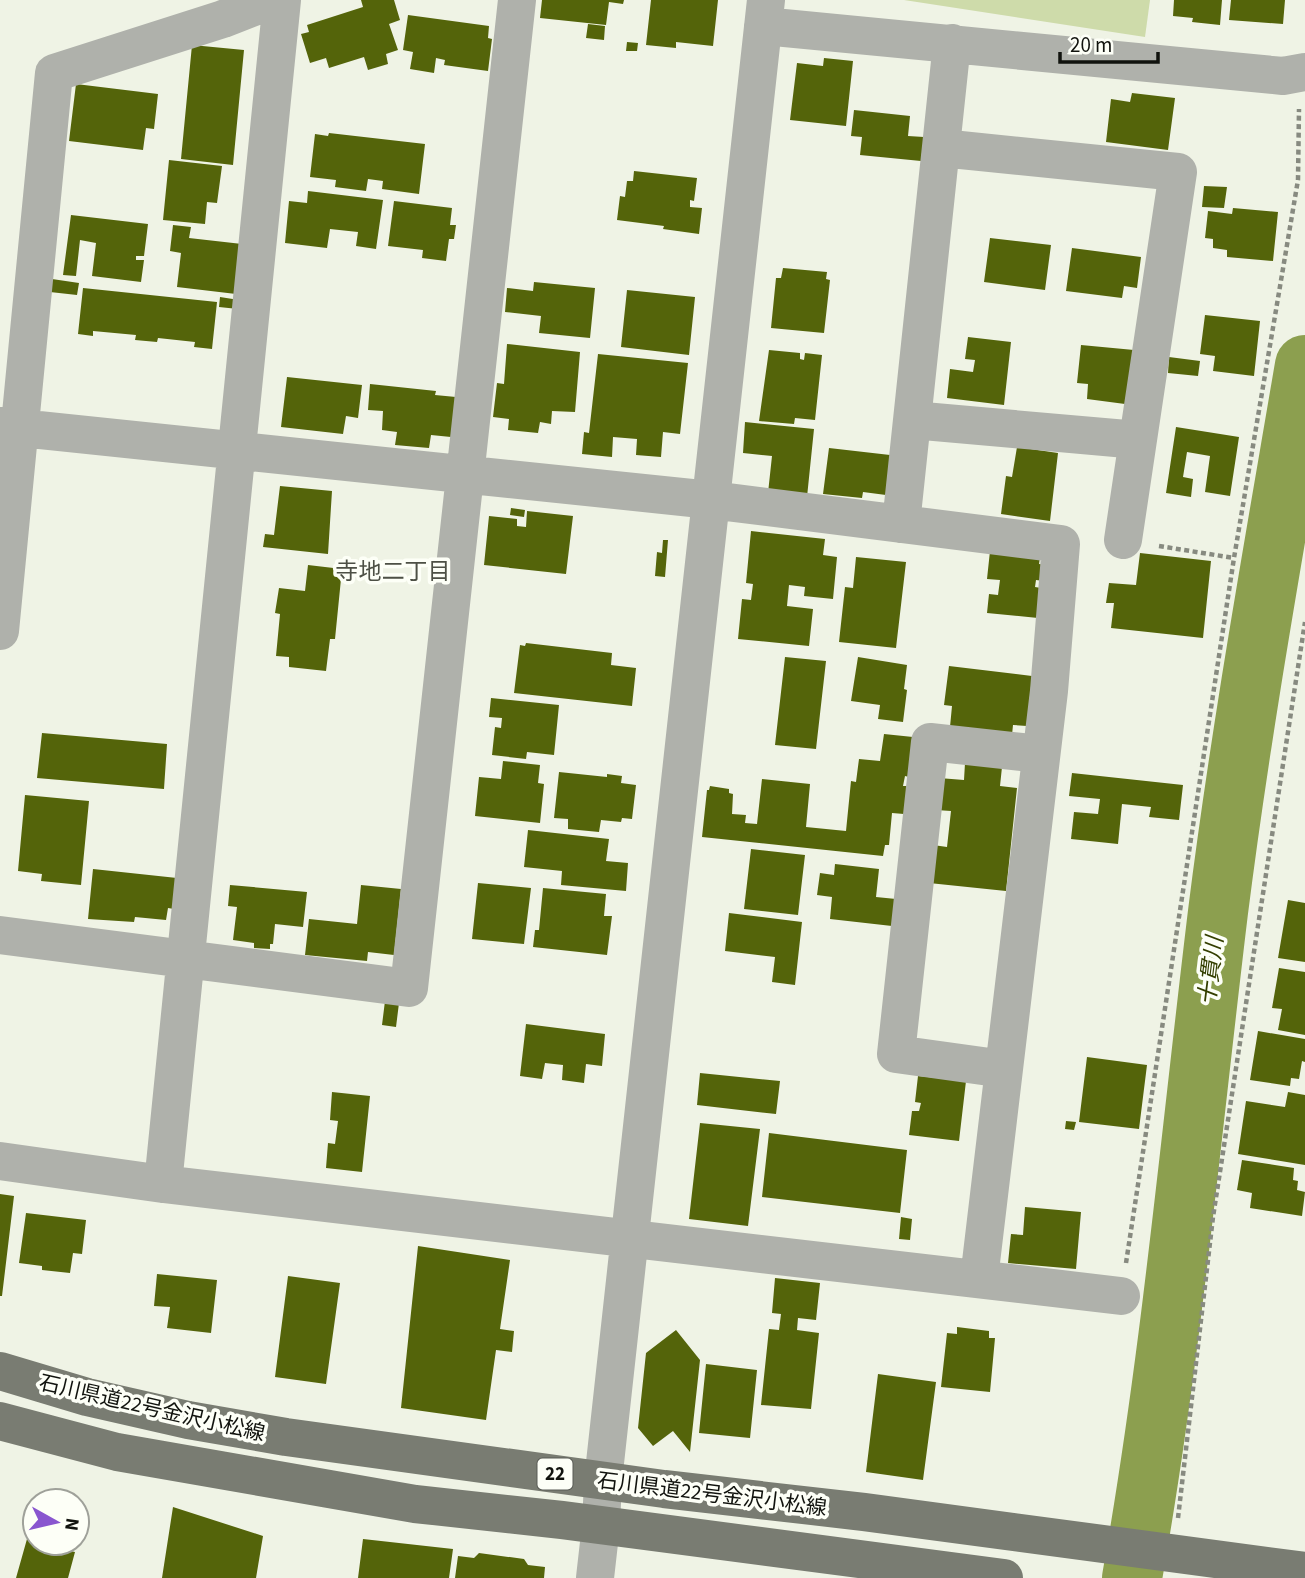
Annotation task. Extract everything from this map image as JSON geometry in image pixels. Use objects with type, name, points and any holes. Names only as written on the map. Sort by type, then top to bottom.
[{"type":"main road","name":"石川県道22号金沢小松線","points":[[0,1371],[88,1396],[200,1422],[286,1437],[1305,1571]]},
{"type":"main road","name":"22","points":[[0,1421],[117,1452],[415,1504],[601,1525],[1003,1578]]},
{"type":"street","points":[[0,631],[11,427],[54,73],[223,19],[272,0]]},
{"type":"street","points":[[163,1184],[282,0]]},
{"type":"street","points":[[0,935],[409,988],[517,0]]},
{"type":"street","points":[[594,1578],[764,13],[952,43],[1283,76],[1302,73]]},
{"type":"street","points":[[901,524],[952,43]]},
{"type":"street","points":[[941,148],[1178,172],[1123,540]]},
{"type":"street","points":[[912,420],[1138,440]]},
{"type":"street","points":[[11,427],[711,500],[1061,544],[1049,691],[979,1279]]},
{"type":"street","points":[[1004,1069],[896,1054],[930,743],[1040,754]]},
{"type":"street","points":[[0,1161],[163,1184],[1121,1297]]},
{"type":"path","points":[[1121,1297],[1234,558],[1298,180],[1302,73]]},
{"type":"path","points":[[1165,1553],[1213,1217],[1305,622]]},
{"type":"green space","points":[[904,0],[1150,0],[1145,37]]},
{"type":"building","points":[[361,0],[394,0],[400,20],[389,24],[398,50],[386,54],[388,64],[368,70],[364,57],[329,68],[326,58],[310,63],[301,34],[309,32],[307,25],[363,7]]},
{"type":"building","points":[[542,0],[624,0],[623,4],[609,2],[606,25],[540,18]]},
{"type":"building","points":[[651,0],[718,0],[713,46],[676,42],[676,48],[646,45]]},
{"type":"building","points":[[1174,0],[1222,0],[1220,25],[1192,22],[1193,18],[1173,16]]},
{"type":"building","points":[[1231,0],[1285,0],[1283,24],[1229,20]]},
{"type":"building","points":[[408,15],[489,26],[488,38],[492,39],[488,71],[444,65],[445,60],[436,58],[434,73],[410,69],[413,52],[403,50]]},
{"type":"building","points":[[588,24],[605,26],[604,40],[586,38]]},
{"type":"building","points":[[627,42],[638,43],[637,51],[626,51]]},
{"type":"building","points":[[192,45],[244,50],[233,165],[181,159]]},
{"type":"building","points":[[824,58],[853,61],[846,126],[790,120],[797,63],[823,66]]},
{"type":"building","points":[[76,84],[158,94],[154,129],[146,128],[143,150],[69,141]]},
{"type":"building","points":[[1132,93],[1175,98],[1168,150],[1106,142],[1111,99],[1130,102]]},
{"type":"building","points":[[854,110],[910,116],[908,136],[924,137],[921,161],[860,155],[862,137],[851,136]]},
{"type":"building","points":[[329,133],[425,144],[419,194],[382,189],[383,181],[368,179],[366,191],[335,187],[336,180],[310,177],[315,134],[328,136]]},
{"type":"building","points":[[169,160],[222,166],[217,203],[207,202],[205,224],[163,220]]},
{"type":"building","points":[[634,171],[697,178],[694,201],[690,200],[690,207],[702,208],[699,234],[617,220],[620,196],[625,197],[627,181],[633,181]]},
{"type":"building","points":[[1204,186],[1227,187],[1224,208],[1202,207]]},
{"type":"building","points":[[308,191],[383,200],[376,249],[356,246],[358,232],[330,229],[327,248],[285,243],[289,201],[307,203]]},
{"type":"building","points":[[394,201],[452,208],[450,225],[456,225],[454,239],[449,239],[446,261],[422,258],[423,250],[388,246]]},
{"type":"building","points":[[1233,208],[1278,212],[1273,261],[1227,257],[1227,250],[1213,248],[1213,239],[1205,238],[1208,211],[1232,214]]},
{"type":"building","points":[[71,215],[148,224],[144,256],[136,256],[136,260],[144,260],[141,282],[92,276],[96,243],[80,240],[76,276],[63,275]]},
{"type":"building","points":[[173,225],[191,227],[189,238],[242,244],[236,294],[177,287],[181,253],[170,251]]},
{"type":"building","points":[[990,238],[1051,245],[1045,290],[984,282]]},
{"type":"building","points":[[1072,248],[1141,257],[1137,288],[1124,286],[1122,298],[1066,291]]},
{"type":"building","points":[[783,268],[827,272],[826,279],[830,280],[824,333],[771,328],[776,278],[781,278]]},
{"type":"building","points":[[52,279],[79,283],[77,295],[50,292]]},
{"type":"building","points":[[534,282],[595,288],[590,338],[539,333],[541,316],[505,312],[507,288],[533,291]]},
{"type":"building","points":[[83,288],[217,302],[212,349],[194,347],[195,342],[158,338],[157,342],[135,340],[136,335],[93,331],[93,336],[78,334]]},
{"type":"building","points":[[627,290],[695,297],[689,355],[621,347]]},
{"type":"building","points":[[220,297],[239,300],[238,309],[219,307]]},
{"type":"building","points":[[1205,315],[1260,321],[1254,376],[1213,371],[1215,356],[1200,354]]},
{"type":"building","points":[[968,337],[1011,342],[1004,405],[947,398],[950,369],[973,372],[975,360],[965,359]]},
{"type":"building","points":[[507,344],[580,352],[575,412],[552,411],[551,424],[540,422],[538,433],[508,430],[509,419],[493,417],[497,383],[504,384]]},
{"type":"building","points":[[1081,345],[1134,350],[1125,404],[1087,399],[1088,384],[1077,383]]},
{"type":"building","points":[[769,350],[800,353],[800,359],[804,360],[805,353],[822,355],[815,420],[795,418],[794,424],[759,421]]},
{"type":"building","points":[[598,354],[688,363],[680,434],[663,432],[661,457],[636,455],[637,439],[613,437],[612,457],[582,454],[584,432],[589,433]]},
{"type":"building","points":[[1169,357],[1200,361],[1198,376],[1168,373]]},
{"type":"building","points":[[287,377],[362,385],[358,418],[346,416],[343,434],[281,427]]},
{"type":"building","points":[[370,384],[436,391],[435,395],[456,397],[451,437],[431,435],[429,448],[395,445],[397,432],[382,430],[383,411],[368,410]]},
{"type":"building","points":[[745,422],[814,429],[807,497],[768,493],[772,456],[743,453]]},
{"type":"building","points":[[1176,427],[1239,437],[1230,496],[1205,492],[1210,456],[1187,452],[1183,477],[1193,479],[1191,497],[1166,493]]},
{"type":"building","points":[[1017,447],[1058,453],[1050,521],[1001,514],[1006,476],[1012,477]]},
{"type":"building","points":[[829,448],[890,455],[886,495],[863,492],[862,498],[823,494]]},
{"type":"building","points":[[280,486],[332,491],[328,554],[263,547],[265,534],[274,535]]},
{"type":"building","points":[[511,508],[525,510],[524,517],[510,515]]},
{"type":"building","points":[[527,511],[573,516],[566,574],[484,565],[489,516],[517,519],[517,526],[526,527]]},
{"type":"building","points":[[751,531],[825,539],[823,555],[837,557],[833,599],[804,596],[805,587],[789,585],[787,606],[813,609],[809,646],[738,639],[742,599],[751,600],[753,584],[746,583]]},
{"type":"building","points":[[663,540],[668,540],[665,577],[655,576],[657,552],[662,553]]},
{"type":"building","points":[[990,551],[1040,557],[1039,564],[1047,565],[1044,581],[1036,580],[1035,587],[1041,588],[1038,618],[987,613],[989,594],[998,595],[1000,580],[987,579]]},
{"type":"building","points":[[1140,553],[1211,561],[1203,638],[1111,628],[1114,603],[1106,603],[1109,583],[1136,585]]},
{"type":"building","points":[[856,557],[906,562],[896,648],[839,642],[845,587],[853,588]]},
{"type":"building","points":[[308,565],[342,569],[335,639],[330,639],[326,671],[289,667],[289,657],[276,656],[280,614],[275,613],[279,588],[305,591]]},
{"type":"building","points":[[526,643],[612,653],[611,665],[636,668],[632,706],[514,693],[520,645],[525,646]]},
{"type":"building","points":[[785,657],[826,661],[816,749],[775,745]]},
{"type":"building","points":[[858,657],[907,665],[903,722],[878,719],[880,705],[851,701]]},
{"type":"building","points":[[949,666],[1032,676],[1027,726],[1013,725],[1012,735],[950,727],[952,706],[944,705]]},
{"type":"building","points":[[491,698],[559,705],[554,755],[527,752],[526,759],[492,755],[495,727],[501,728],[502,718],[489,717]]},
{"type":"building","points":[[42,733],[167,744],[164,789],[37,778]]},
{"type":"building","points":[[884,734],[913,737],[909,777],[905,776],[903,786],[908,786],[904,814],[892,813],[889,845],[885,845],[883,856],[702,837],[707,790],[710,786],[729,789],[729,793],[733,794],[732,814],[746,815],[745,823],[757,824],[762,779],[810,784],[806,827],[846,831],[851,781],[856,782],[859,759],[880,761]]},
{"type":"building","points":[[503,761],[540,765],[538,783],[544,784],[540,823],[475,816],[479,777],[501,779]]},
{"type":"building","points":[[965,763],[1002,767],[1000,786],[1017,788],[1006,891],[929,883],[933,845],[947,847],[951,811],[936,810],[939,778],[964,780]]},
{"type":"building","points":[[559,772],[622,776],[621,783],[636,785],[632,819],[622,818],[621,822],[601,820],[599,832],[568,829],[568,819],[554,818]]},
{"type":"building","points":[[1072,773],[1183,785],[1179,820],[1149,817],[1151,807],[1122,804],[1118,844],[1071,839],[1074,812],[1098,814],[1100,799],[1069,796]]},
{"type":"building","points":[[25,795],[89,801],[81,885],[41,881],[42,874],[18,871]]},
{"type":"building","points":[[528,830],[609,839],[606,861],[628,863],[626,891],[561,885],[562,871],[524,867]]},
{"type":"building","points":[[751,849],[805,855],[798,915],[744,909]]},
{"type":"building","points":[[835,864],[879,869],[876,897],[896,899],[892,926],[830,919],[832,897],[817,895],[820,873],[834,875]]},
{"type":"building","points":[[93,869],[177,878],[174,909],[168,908],[166,920],[135,917],[134,922],[88,919]]},
{"type":"building","points":[[478,883],[531,888],[524,944],[472,939]]},
{"type":"building","points":[[230,885],[307,892],[303,927],[275,924],[270,949],[254,948],[254,943],[233,940],[237,907],[228,906]]},
{"type":"building","points":[[361,885],[401,889],[394,955],[368,952],[367,961],[305,955],[309,919],[357,924]]},
{"type":"building","points":[[543,888],[606,894],[604,916],[612,916],[607,955],[533,947],[535,930],[539,930]]},
{"type":"building","points":[[1288,900],[1305,903],[1305,962],[1278,958]]},
{"type":"building","points":[[729,913],[802,922],[795,985],[772,982],[775,957],[725,951]]},
{"type":"building","points":[[1279,968],[1305,972],[1305,1035],[1278,1030],[1282,1009],[1272,1008]]},
{"type":"building","points":[[385,1001],[399,1003],[396,1027],[382,1025]]},
{"type":"building","points":[[526,1024],[605,1034],[602,1066],[586,1064],[584,1083],[562,1080],[563,1065],[545,1063],[542,1079],[520,1076]]},
{"type":"building","points":[[1258,1031],[1305,1039],[1305,1062],[1302,1061],[1299,1079],[1291,1078],[1290,1086],[1250,1080]]},
{"type":"building","points":[[1087,1057],[1147,1065],[1139,1129],[1079,1122]]},
{"type":"building","points":[[700,1073],[780,1081],[776,1114],[697,1105]]},
{"type":"building","points":[[918,1076],[966,1081],[959,1141],[909,1135],[912,1111],[919,1111],[921,1103],[915,1102]]},
{"type":"building","points":[[332,1092],[370,1096],[362,1172],[326,1168],[328,1143],[335,1144],[338,1121],[330,1120]]},
{"type":"building","points":[[1288,1092],[1305,1095],[1305,1165],[1238,1154],[1246,1101],[1285,1107]]},
{"type":"building","points":[[1066,1121],[1076,1122],[1074,1130],[1065,1129]]},
{"type":"building","points":[[700,1123],[760,1129],[748,1226],[689,1219]]},
{"type":"building","points":[[769,1133],[907,1150],[900,1213],[762,1197]]},
{"type":"building","points":[[1242,1160],[1294,1168],[1293,1180],[1298,1181],[1297,1190],[1305,1192],[1302,1216],[1250,1208],[1252,1193],[1237,1190]]},
{"type":"building","points":[[0,1194],[14,1196],[2,1296],[0,1296]]},
{"type":"building","points":[[1025,1207],[1081,1212],[1076,1269],[1008,1263],[1011,1234],[1023,1235]]},
{"type":"building","points":[[26,1213],[86,1220],[82,1254],[73,1253],[70,1273],[42,1270],[42,1266],[19,1263]]},
{"type":"building","points":[[901,1217],[912,1219],[910,1240],[899,1239]]},
{"type":"building","points":[[418,1246],[510,1260],[500,1329],[514,1331],[512,1352],[496,1350],[486,1420],[401,1408]]},
{"type":"building","points":[[157,1274],[217,1280],[211,1333],[167,1328],[170,1307],[154,1306]]},
{"type":"building","points":[[288,1276],[340,1283],[326,1384],[275,1377]]},
{"type":"building","points":[[775,1278],[820,1283],[816,1320],[798,1318],[797,1330],[819,1333],[811,1409],[761,1405],[769,1329],[779,1330],[781,1314],[772,1313]]},
{"type":"building","points":[[957,1327],[989,1331],[989,1338],[995,1338],[990,1392],[941,1387],[947,1333],[957,1334]]},
{"type":"building","points":[[676,1330],[700,1360],[690,1452],[673,1431],[653,1446],[638,1428],[646,1353]]},
{"type":"building","points":[[706,1364],[757,1370],[750,1438],[699,1433]]},
{"type":"building","points":[[878,1374],[936,1382],[923,1480],[866,1472]]},
{"type":"building","points":[[173,1507],[263,1536],[256,1578],[162,1578]]},
{"type":"building","points":[[363,1539],[453,1549],[449,1578],[358,1578]]},
{"type":"building","points":[[479,1553],[524,1559],[528,1565],[545,1567],[544,1578],[455,1578],[458,1556],[474,1558]]},
{"type":"building","points":[[22,1557],[74,1557],[68,1578],[16,1578]]},
{"type":"waterway","name":"十貫川","points":[[1132,1578],[1169,1329],[1227,843],[1258,638],[1305,365]]},
{"type":"district","name":"寺地二丁目","points":[[393,571]]}]
